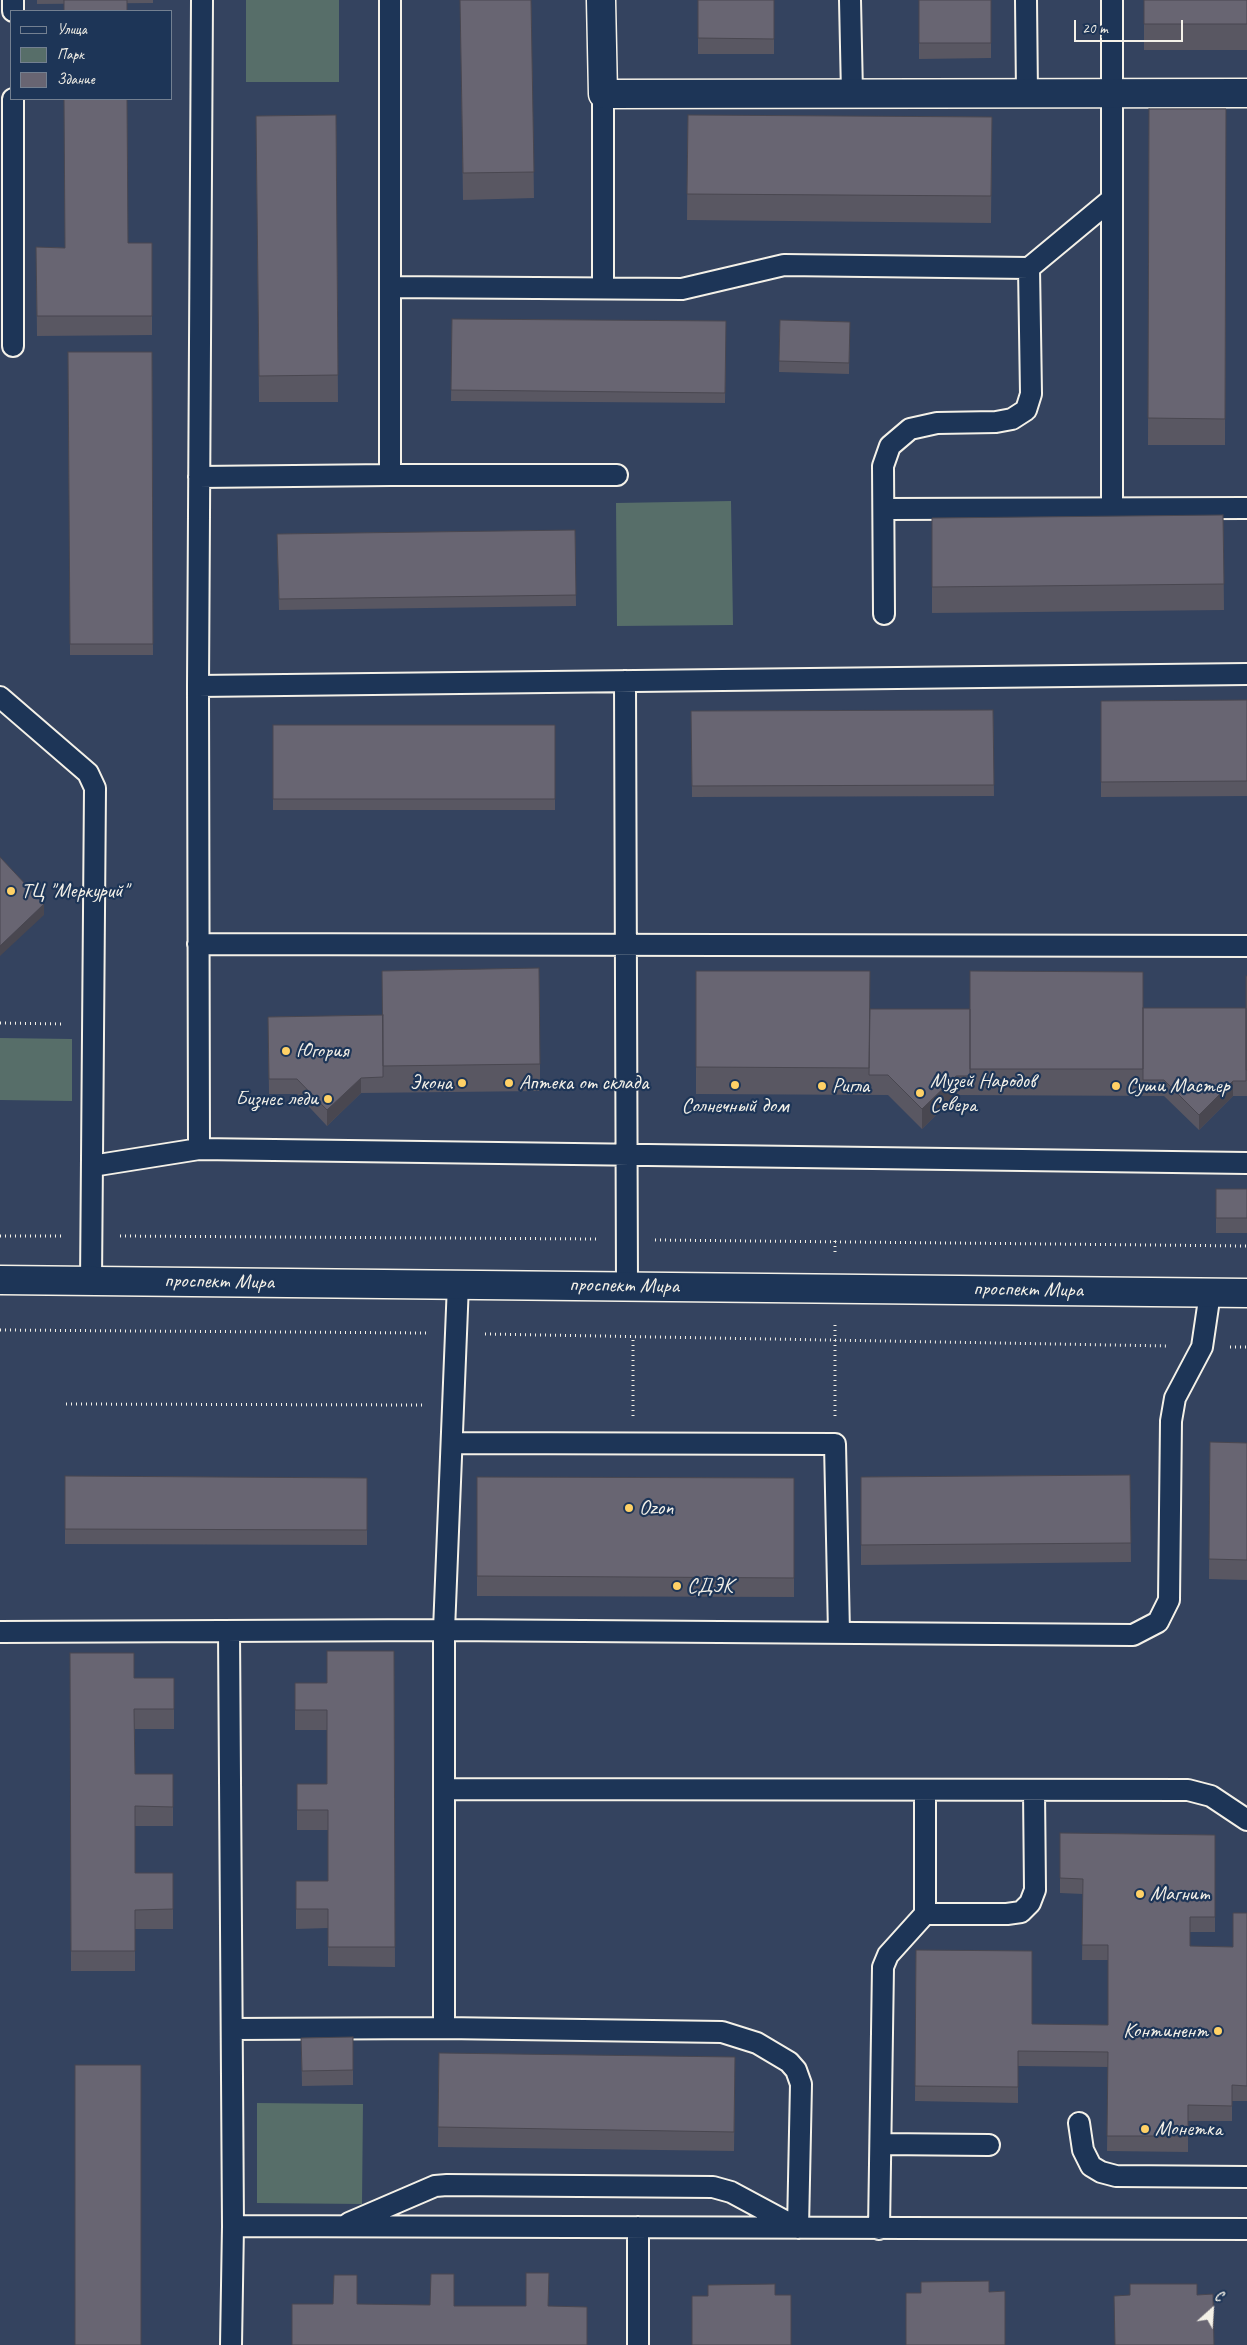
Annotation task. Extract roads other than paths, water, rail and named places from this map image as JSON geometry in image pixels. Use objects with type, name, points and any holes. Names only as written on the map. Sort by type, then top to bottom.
[{"type":"main road","points":[[601,0],[603,94],[1247,93]]},
{"type":"main road","name":"проспект Мира","points":[[0,1280],[1247,1293]]},
{"type":"lane","points":[[199,1149],[198,686],[202,0]]},
{"type":"lane","points":[[390,0],[390,475]]},
{"type":"lane","points":[[850,0],[852,94]]},
{"type":"lane","points":[[1026,0],[1027,94]]},
{"type":"lane","points":[[1112,0],[1112,509]]},
{"type":"lane","points":[[603,94],[603,288]]},
{"type":"lane","points":[[13,100],[13,346]]},
{"type":"lane","points":[[390,287],[682,289],[784,265],[1029,268],[1112,199]]},
{"type":"lane","points":[[884,614],[883,466],[887,452],[890,446],[910,429],[937,423],[996,422],[1012,419],[1026,410],[1031,394],[1029,268]]},
{"type":"lane","points":[[199,476],[617,475]]},
{"type":"lane","points":[[884,509],[1247,508]]},
{"type":"lane","points":[[198,686],[1247,674]]},
{"type":"lane","points":[[625,682],[624,944],[628,1156],[627,1286]]},
{"type":"lane","points":[[0,697],[88,773],[95,788],[91,1281]]},
{"type":"lane","points":[[198,944],[1247,946]]},
{"type":"lane","points":[[92,1166],[199,1149],[1247,1163]]},
{"type":"lane","points":[[444,2028],[444,1630],[458,1284]]},
{"type":"lane","points":[[0,1632],[444,1630],[1133,1635],[1158,1622],[1169,1600],[1171,1421],[1175,1398],[1202,1347],[1210,1293]]},
{"type":"lane","points":[[453,1443],[835,1444],[839,1633]]},
{"type":"lane","points":[[229,1631],[233,2029],[231,2345]]},
{"type":"lane","points":[[444,1789],[1188,1790],[1211,1796],[1247,1820]]},
{"type":"lane","points":[[879,2229],[883,1967],[888,1955],[925,1914],[925,1790]]},
{"type":"lane","points":[[925,1914],[1007,1914],[1021,1912],[1030,1903],[1035,1890],[1034,1791]]},
{"type":"lane","points":[[233,2029],[444,2028],[722,2032],[757,2043],[789,2062],[796,2070],[800,2084],[798,2228]]},
{"type":"lane","points":[[1078,2123],[1083,2150],[1091,2166],[1101,2172],[1116,2176],[1247,2177]]},
{"type":"lane","points":[[880,2144],[989,2145]]},
{"type":"lane","points":[[342,2226],[435,2186],[712,2186],[731,2192],[798,2228]]},
{"type":"lane","points":[[233,2226],[1247,2229]]},
{"type":"lane","points":[[638,2227],[638,2345]]},
{"type":"place","name":"ТЦ \"Меркурий\"","points":[[11,891]]},
{"type":"place","name":"Югория","points":[[286,1051]]},
{"type":"place","name":"Экона","points":[[462,1083]]},
{"type":"place","name":"Аптека от склада","points":[[509,1083]]},
{"type":"place","name":"Солнечный дом","points":[[735,1085]]},
{"type":"place","name":"Ригла","points":[[822,1086]]},
{"type":"place","name":"Суши Мастер","points":[[1116,1086]]},
{"type":"place","name":"Музей Народов Севера","points":[[920,1093]]},
{"type":"place","name":"Бизнес леди","points":[[328,1099]]},
{"type":"place","name":"Ozon","points":[[629,1508]]},
{"type":"place","name":"СДЭК","points":[[677,1586]]},
{"type":"place","name":"Магнит","points":[[1140,1894]]},
{"type":"place","name":"Континент","points":[[1218,2031]]},
{"type":"place","name":"Монетка","points":[[1145,2129]]}]
